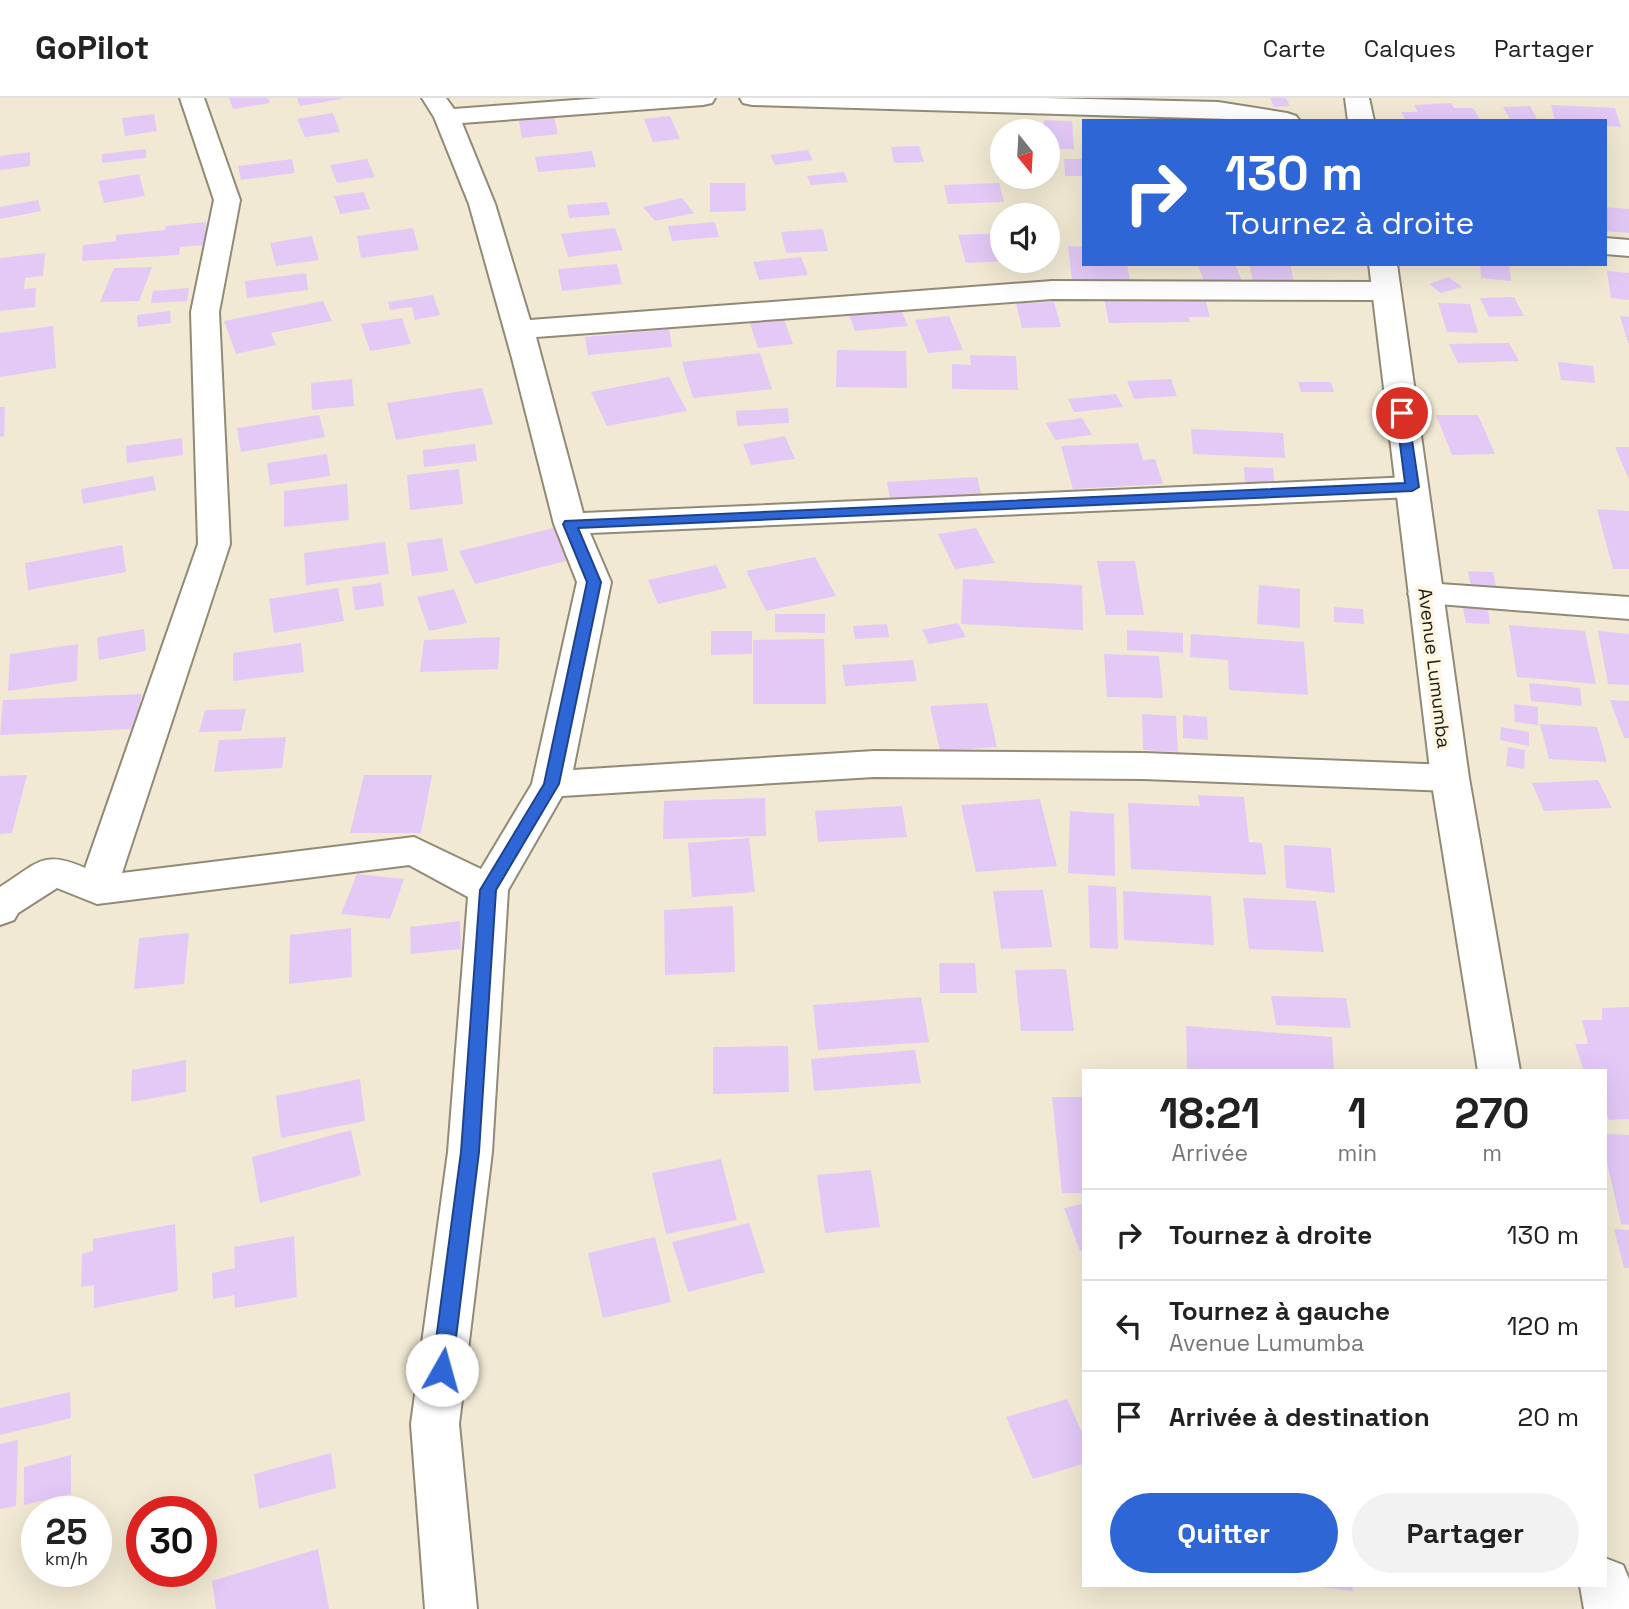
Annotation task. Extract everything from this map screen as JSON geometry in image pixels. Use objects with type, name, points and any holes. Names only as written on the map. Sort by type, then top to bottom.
[{"type":"street","points":[[97,890],[214,544],[205,313],[227,200],[192,98]]},
{"type":"street","points":[[451,1609],[435,1424],[470,1152],[488,890],[551,784],[594,582],[570,524],[519,330],[482,204],[441,107],[703,98]]},
{"type":"street","points":[[752,98],[1216,104],[1279,119]]},
{"type":"street","points":[[1357,98],[1361,119]]},
{"type":"street","points":[[1607,246],[1629,248]]},
{"type":"street","points":[[519,330],[1052,290],[1384,277]]},
{"type":"street","name":"Avenue Lumumba","points":[[1384,277],[1450,778],[1499,1069]]},
{"type":"street","points":[[570,524],[1412,487]]},
{"type":"street","points":[[1426,594],[1629,608]]},
{"type":"street","points":[[551,784],[874,764],[1144,766],[1450,778]]},
{"type":"street","points":[[0,910],[4,902],[55,871],[97,890],[414,851],[488,890]]},
{"type":"street","points":[[1606,1587],[1610,1609]]},
{"type":"building","points":[[229,98],[268,98],[270,103],[233,109]]},
{"type":"building","points":[[297,98],[342,98],[342,99],[300,106]]},
{"type":"building","points":[[1270,98],[1286,98],[1290,106],[1274,107]]},
{"type":"building","points":[[1451,103],[1454,108],[1473,108],[1480,119],[1405,119],[1401,112],[1418,112],[1414,105]]},
{"type":"building","points":[[1551,105],[1615,108],[1621,127],[1607,126],[1607,119],[1554,119]]},
{"type":"building","points":[[1530,106],[1537,119],[1510,119],[1503,107]]},
{"type":"building","points":[[333,113],[340,132],[305,137],[297,119]]},
{"type":"building","points":[[553,113],[558,134],[522,138],[518,116]]},
{"type":"building","points":[[154,114],[157,131],[125,136],[122,118]]},
{"type":"building","points":[[670,116],[680,139],[653,142],[644,119]]},
{"type":"building","points":[[1060,121],[1072,121],[1074,149],[1060,149]]},
{"type":"building","points":[[919,146],[924,162],[894,163],[891,147]]},
{"type":"building","points":[[146,149],[146,158],[102,163],[102,154]]},
{"type":"building","points":[[808,150],[813,160],[775,165],[770,155]]},
{"type":"building","points":[[592,151],[596,167],[538,172],[535,157]]},
{"type":"building","points":[[30,152],[30,166],[0,170],[0,156]]},
{"type":"building","points":[[292,159],[295,173],[241,180],[238,166]]},
{"type":"building","points":[[367,159],[375,177],[337,183],[330,165]]},
{"type":"building","points":[[1064,159],[1082,159],[1082,176],[1065,176]]},
{"type":"building","points":[[844,172],[848,182],[811,185],[807,176]]},
{"type":"building","points":[[139,174],[145,196],[104,203],[98,181]]},
{"type":"building","points":[[710,183],[745,183],[746,211],[710,212]]},
{"type":"building","points":[[990,183],[990,189],[1001,189],[1004,202],[948,204],[944,185]]},
{"type":"building","points":[[364,192],[370,209],[340,214],[334,196]]},
{"type":"building","points":[[682,198],[694,213],[655,221],[643,207]]},
{"type":"building","points":[[38,200],[41,211],[0,219],[0,207]]},
{"type":"building","points":[[607,202],[610,215],[569,218],[567,205]]},
{"type":"building","points":[[1607,207],[1629,209],[1629,233],[1607,231]]},
{"type":"building","points":[[206,222],[205,245],[180,247],[179,255],[82,261],[83,245],[116,241],[116,235]]},
{"type":"building","points":[[715,222],[719,237],[672,241],[668,226]]},
{"type":"building","points":[[413,228],[419,250],[361,258],[357,236]]},
{"type":"building","points":[[615,228],[623,250],[568,257],[561,234]]},
{"type":"building","points":[[823,229],[828,251],[786,253],[781,232]]},
{"type":"building","points":[[990,234],[990,262],[966,263],[958,235]]},
{"type":"building","points":[[312,236],[319,260],[276,266],[270,243]]},
{"type":"building","points":[[1068,246],[1082,247],[1082,266],[1127,266],[1130,281],[1072,280]]},
{"type":"building","points":[[45,253],[43,276],[25,278],[24,289],[36,288],[35,307],[0,311],[0,258]]},
{"type":"building","points":[[801,257],[808,275],[759,280],[753,262]]},
{"type":"building","points":[[617,264],[622,284],[562,291],[558,269]]},
{"type":"building","points":[[1199,266],[1236,266],[1242,281],[1204,282]]},
{"type":"building","points":[[1249,266],[1290,266],[1294,282],[1253,282]]},
{"type":"building","points":[[1480,266],[1509,266],[1511,281],[1481,278]]},
{"type":"building","points":[[152,267],[139,301],[100,302],[114,268]]},
{"type":"building","points":[[1607,271],[1629,273],[1629,300],[1611,298]]},
{"type":"building","points":[[306,273],[308,290],[247,298],[245,281]]},
{"type":"building","points":[[1449,277],[1462,287],[1441,293],[1429,284]]},
{"type":"building","points":[[189,288],[187,301],[151,303],[153,291]]},
{"type":"building","points":[[433,295],[440,315],[415,320],[412,307],[390,310],[388,302]]},
{"type":"building","points":[[1514,297],[1524,316],[1489,317],[1480,298]]},
{"type":"building","points":[[1205,298],[1210,317],[1189,317],[1190,322],[1109,323],[1104,299]]},
{"type":"building","points":[[323,301],[332,321],[271,333],[276,345],[236,354],[224,321]]},
{"type":"building","points":[[1054,302],[1061,327],[1022,328],[1016,303]]},
{"type":"building","points":[[1438,303],[1470,304],[1478,333],[1447,332]]},
{"type":"building","points":[[901,310],[908,326],[855,331],[849,315]]},
{"type":"building","points":[[170,311],[171,323],[138,327],[137,315]]},
{"type":"building","points":[[949,316],[963,350],[928,353],[915,320]]},
{"type":"building","points":[[1620,316],[1629,317],[1629,343],[1628,343]]},
{"type":"building","points":[[783,317],[793,344],[758,348],[749,321]]},
{"type":"building","points":[[402,318],[411,344],[370,351],[361,324]]},
{"type":"building","points":[[53,326],[56,368],[0,377],[0,333]]},
{"type":"building","points":[[669,329],[672,347],[588,355],[585,337]]},
{"type":"building","points":[[1509,343],[1519,361],[1458,363],[1449,344]]},
{"type":"building","points":[[837,350],[906,351],[907,388],[836,387]]},
{"type":"building","points":[[760,353],[772,389],[693,398],[682,362]]},
{"type":"building","points":[[970,355],[1016,356],[1018,390],[952,389],[952,364],[971,365]]},
{"type":"building","points":[[1558,362],[1593,366],[1595,383],[1561,380]]},
{"type":"building","points":[[669,377],[687,411],[607,426],[591,392]]},
{"type":"building","points":[[352,379],[354,406],[312,410],[311,383]]},
{"type":"building","points":[[1171,379],[1177,396],[1134,399],[1127,381]]},
{"type":"building","points":[[1298,382],[1331,382],[1334,392],[1301,392]]},
{"type":"building","points":[[482,388],[493,424],[396,440],[387,403]]},
{"type":"building","points":[[1116,394],[1123,407],[1074,412],[1068,399]]},
{"type":"building","points":[[0,407],[5,407],[4,436],[0,437]]},
{"type":"building","points":[[788,408],[789,423],[737,426],[736,411]]},
{"type":"building","points":[[319,415],[325,437],[241,452],[237,428]]},
{"type":"building","points":[[1436,415],[1478,415],[1495,454],[1452,455]]},
{"type":"building","points":[[1082,418],[1092,435],[1055,440],[1046,423]]},
{"type":"building","points":[[1191,429],[1283,433],[1285,458],[1193,454]]},
{"type":"building","points":[[785,436],[795,459],[751,465],[743,444]]},
{"type":"building","points":[[182,438],[183,455],[127,463],[126,446]]},
{"type":"building","points":[[1138,443],[1143,460],[1155,459],[1163,484],[1073,489],[1061,446]]},
{"type":"building","points":[[475,444],[477,461],[424,467],[423,450]]},
{"type":"building","points":[[1615,447],[1629,447],[1629,480]]},
{"type":"building","points":[[327,454],[330,476],[270,485],[267,463]]},
{"type":"building","points":[[1244,467],[1273,468],[1275,488],[1245,487]]},
{"type":"building","points":[[459,469],[463,504],[410,510],[407,475]]},
{"type":"building","points":[[153,476],[156,490],[83,504],[81,489]]},
{"type":"building","points":[[977,477],[981,494],[890,499],[887,482]]},
{"type":"building","points":[[347,484],[349,520],[284,527],[284,491]]},
{"type":"building","points":[[1597,509],[1629,511],[1629,569],[1613,569]]},
{"type":"building","points":[[558,527],[574,559],[475,584],[459,551]]},
{"type":"building","points":[[976,528],[995,563],[955,569],[938,534]]},
{"type":"building","points":[[442,538],[448,571],[412,576],[407,543]]},
{"type":"building","points":[[385,542],[389,574],[306,585],[304,553]]},
{"type":"building","points":[[122,545],[126,572],[28,590],[25,563]]},
{"type":"building","points":[[815,557],[836,596],[766,611],[746,571]]},
{"type":"building","points":[[1097,561],[1135,561],[1144,615],[1106,615]]},
{"type":"building","points":[[716,565],[727,588],[658,604],[648,580]]},
{"type":"building","points":[[1468,571],[1493,572],[1496,587],[1471,586]]},
{"type":"building","points":[[963,579],[1082,585],[1083,630],[961,624]]},
{"type":"building","points":[[381,583],[384,606],[355,610],[352,587]]},
{"type":"building","points":[[1259,585],[1300,589],[1300,628],[1257,624]]},
{"type":"building","points":[[338,588],[344,621],[274,633],[269,599]]},
{"type":"building","points":[[454,589],[467,623],[429,631],[417,597]]},
{"type":"building","points":[[1462,603],[1487,604],[1490,624],[1466,623]]},
{"type":"building","points":[[1334,607],[1363,609],[1364,624],[1334,622]]},
{"type":"building","points":[[775,614],[825,614],[825,633],[775,632]]},
{"type":"building","points":[[958,623],[966,637],[929,644],[922,630]]},
{"type":"building","points":[[887,624],[889,637],[855,639],[853,626]]},
{"type":"building","points":[[1509,625],[1585,631],[1596,684],[1517,677]]},
{"type":"building","points":[[144,629],[146,651],[99,660],[97,637]]},
{"type":"building","points":[[1127,630],[1183,633],[1183,653],[1127,650]]},
{"type":"building","points":[[711,631],[752,631],[752,654],[711,655]]},
{"type":"building","points":[[1598,631],[1629,634],[1629,685],[1608,684]]},
{"type":"building","points":[[1191,634],[1304,642],[1308,695],[1229,690],[1228,660],[1190,657]]},
{"type":"building","points":[[500,637],[498,669],[420,672],[424,640]]},
{"type":"building","points":[[824,639],[826,704],[753,704],[753,640]]},
{"type":"building","points":[[301,643],[304,672],[233,681],[233,653]]},
{"type":"building","points":[[78,644],[77,681],[8,691],[10,654]]},
{"type":"building","points":[[1104,654],[1159,656],[1163,698],[1107,697]]},
{"type":"building","points":[[913,660],[917,681],[845,686],[842,665]]},
{"type":"building","points":[[1529,683],[1580,688],[1582,706],[1531,701]]},
{"type":"building","points":[[142,694],[134,729],[0,735],[3,700]]},
{"type":"building","points":[[1610,700],[1629,701],[1629,738],[1624,738]]},
{"type":"building","points":[[987,703],[997,747],[940,751],[930,706]]},
{"type":"building","points":[[1514,704],[1538,707],[1538,725],[1515,722]]},
{"type":"building","points":[[246,709],[241,731],[199,732],[205,710]]},
{"type":"building","points":[[1142,714],[1176,716],[1178,752],[1143,750]]},
{"type":"building","points":[[1183,715],[1207,717],[1208,740],[1183,738]]},
{"type":"building","points":[[1540,724],[1597,727],[1607,762],[1549,759]]},
{"type":"building","points":[[1501,727],[1529,732],[1529,746],[1500,740]]},
{"type":"building","points":[[286,737],[282,768],[214,772],[219,740]]},
{"type":"building","points":[[1508,747],[1525,750],[1524,769],[1506,766]]},
{"type":"building","points":[[27,775],[12,833],[0,834],[0,776]]},
{"type":"building","points":[[364,775],[432,775],[421,833],[350,833]]},
{"type":"building","points":[[1598,780],[1612,808],[1544,811],[1532,783]]},
{"type":"building","points":[[1198,795],[1244,797],[1249,842],[1262,843],[1266,875],[1131,869],[1128,803],[1200,806]]},
{"type":"building","points":[[765,798],[766,836],[663,839],[664,801]]},
{"type":"building","points":[[1040,799],[1057,866],[976,872],[961,805]]},
{"type":"building","points":[[902,806],[907,837],[818,842],[815,811]]},
{"type":"building","points":[[1070,811],[1114,814],[1115,876],[1068,873]]},
{"type":"building","points":[[749,838],[755,892],[692,897],[688,843]]},
{"type":"building","points":[[1284,845],[1331,848],[1335,893],[1286,888]]},
{"type":"building","points":[[357,874],[404,879],[390,919],[341,914]]},
{"type":"building","points":[[1088,885],[1116,887],[1118,949],[1090,948]]},
{"type":"building","points":[[1043,890],[1052,947],[1001,949],[993,891]]},
{"type":"building","points":[[1123,891],[1211,896],[1214,945],[1124,940]]},
{"type":"building","points":[[1243,898],[1316,901],[1324,952],[1249,949]]},
{"type":"building","points":[[733,906],[735,972],[665,975],[664,910]]},
{"type":"building","points":[[460,921],[461,949],[411,954],[410,927]]},
{"type":"building","points":[[351,928],[352,977],[289,984],[290,935]]},
{"type":"building","points":[[189,933],[184,984],[134,989],[139,938]]},
{"type":"building","points":[[939,963],[975,963],[977,993],[940,993]]},
{"type":"building","points":[[1066,969],[1074,1031],[1021,1031],[1015,970]]},
{"type":"building","points":[[1271,996],[1346,998],[1351,1028],[1276,1025]]},
{"type":"building","points":[[921,997],[929,1042],[818,1050],[813,1005]]},
{"type":"building","points":[[1629,1007],[1629,1119],[1609,1120],[1607,1069],[1583,1069],[1575,1044],[1588,1044],[1582,1020],[1602,1020],[1602,1008]]},
{"type":"building","points":[[1186,1026],[1332,1037],[1334,1069],[1187,1069]]},
{"type":"building","points":[[788,1046],[789,1092],[713,1094],[713,1047]]},
{"type":"building","points":[[915,1050],[921,1083],[814,1091],[811,1059]]},
{"type":"building","points":[[186,1060],[186,1092],[131,1102],[132,1070]]},
{"type":"building","points":[[360,1079],[365,1121],[281,1138],[276,1096]]},
{"type":"building","points":[[1052,1097],[1082,1097],[1082,1193],[1062,1193]]},
{"type":"building","points":[[351,1130],[361,1175],[260,1203],[252,1157]]},
{"type":"building","points":[[1607,1134],[1629,1135],[1629,1225],[1621,1224],[1607,1163]]},
{"type":"building","points":[[721,1159],[737,1220],[666,1234],[652,1173]]},
{"type":"building","points":[[871,1170],[880,1227],[825,1233],[817,1175]]},
{"type":"building","points":[[1082,1204],[1082,1250],[1080,1251],[1064,1208]]},
{"type":"building","points":[[749,1223],[765,1272],[688,1292],[672,1242]]},
{"type":"building","points":[[175,1224],[178,1291],[94,1308],[94,1285],[81,1287],[82,1254],[93,1251],[93,1239]]},
{"type":"building","points":[[1614,1229],[1629,1230],[1629,1268],[1624,1268]]},
{"type":"building","points":[[294,1236],[297,1297],[235,1308],[234,1295],[213,1299],[212,1273],[235,1268],[234,1247]]},
{"type":"building","points":[[655,1237],[671,1302],[603,1318],[588,1253]]},
{"type":"building","points":[[70,1392],[71,1418],[0,1435],[0,1408]]},
{"type":"building","points":[[1067,1399],[1082,1433],[1082,1464],[1033,1479],[1006,1417]]},
{"type":"building","points":[[18,1440],[16,1506],[0,1509],[0,1444]]},
{"type":"building","points":[[331,1453],[336,1488],[259,1509],[254,1474]]},
{"type":"building","points":[[71,1455],[71,1494],[24,1496],[24,1467]]},
{"type":"building","points":[[318,1549],[329,1609],[216,1609],[213,1587],[217,1587],[217,1579]]},
{"type":"building","points":[[1321,1587],[1352,1587],[1353,1591]]},
{"type":"route","points":[[442,1370],[470,1152],[488,890],[551,784],[594,582],[570,524],[1145,496],[1412,487],[1402,413]]}]
